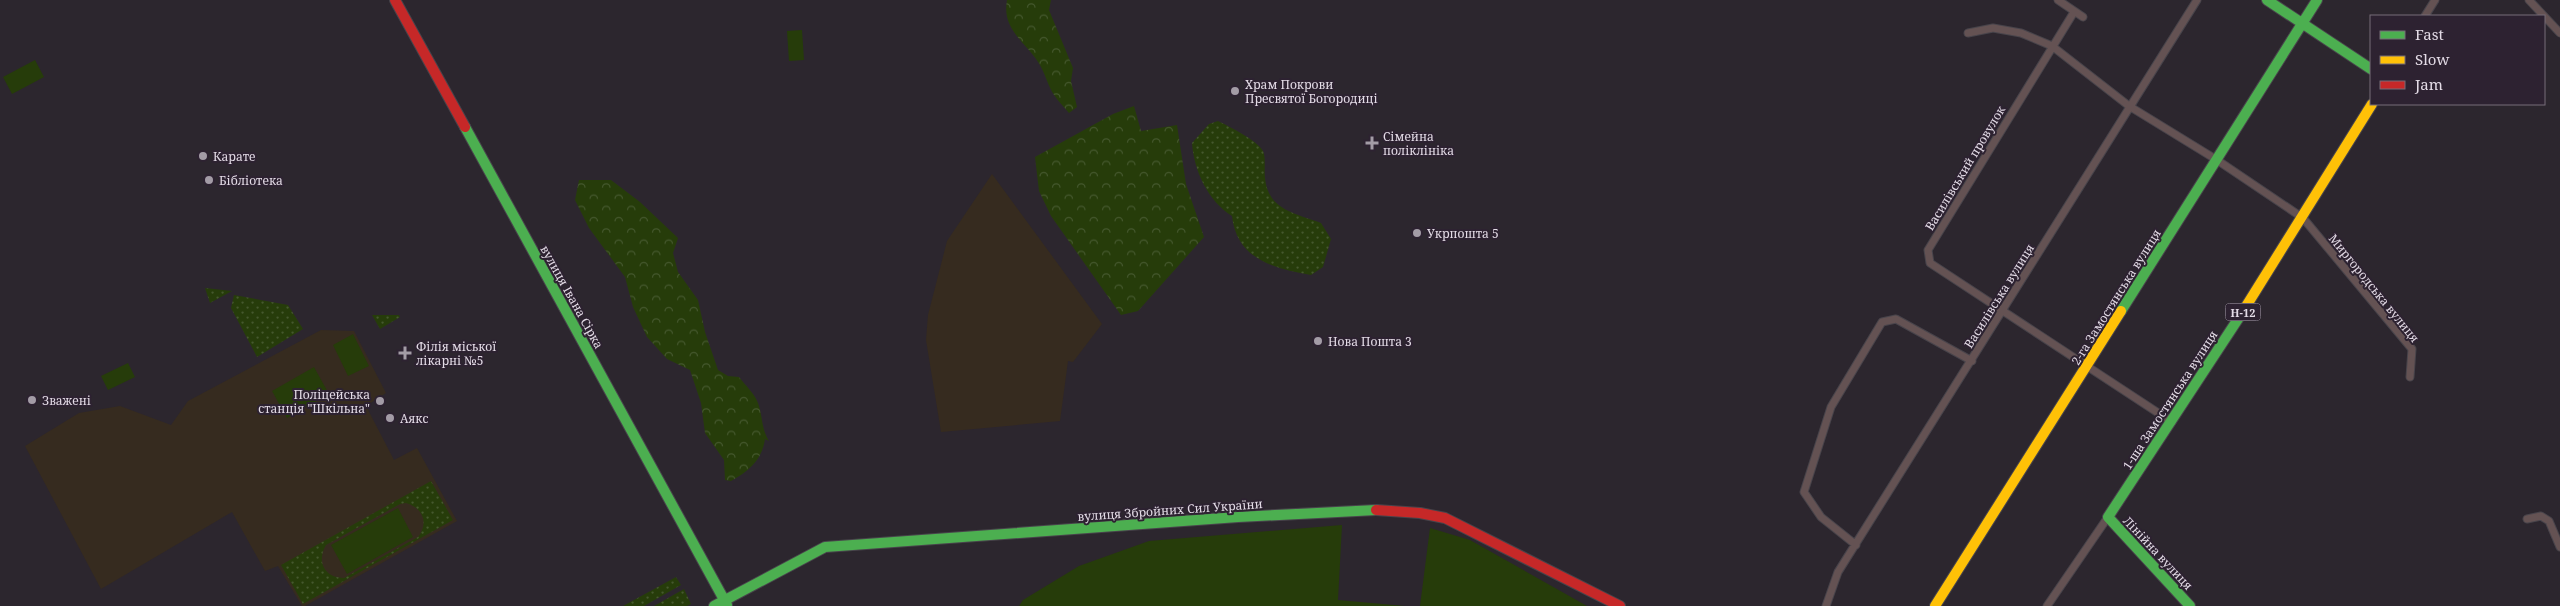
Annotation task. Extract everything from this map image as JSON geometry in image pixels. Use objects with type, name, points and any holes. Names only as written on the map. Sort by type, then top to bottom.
[{"type":"street","name":"вулиця Івана Сірка","points":[[395,0],[726,603]]},
{"type":"street","points":[[2058,0],[2083,16]]},
{"type":"street","name":"Василівська вулиця","points":[[1826,606],[1838,572],[2003,312],[2129,106],[2197,0]]},
{"type":"street","points":[[2267,0],[2370,68]]},
{"type":"street","name":"2-га Замостянська вулиця","points":[[1935,606],[2316,0]]},
{"type":"street","points":[[2426,15],[2435,0]]},
{"type":"street","points":[[2529,0],[2543,15]]},
{"type":"street","name":"Василівський провулок","points":[[2074,12],[1928,250],[1930,263],[2172,422]]},
{"type":"street","points":[[2545,17],[2560,33]]},
{"type":"street","name":"Миргородська вулиця","points":[[1968,33],[1993,28],[2021,33],[2052,46],[2129,106],[2217,160],[2303,218],[2412,349],[2410,377]]},
{"type":"street","name":"1-ша Замостянська вулиця","points":[[2047,606],[2172,422],[2303,218],[2371,105]]},
{"type":"street","points":[[1856,545],[1821,517],[1804,492],[1831,407],[1882,322],[1896,319],[1972,360]]},
{"type":"street","name":"вулиця Збройних Сил України","points":[[714,606],[726,603],[825,548],[1238,517],[1376,510],[1420,513],[1445,518],[1620,606]]},
{"type":"street","points":[[2527,519],[2541,516],[2549,521],[2560,546]]},
{"type":"street","name":"Лінійна вулиця","points":[[2108,517],[2190,606]]},
{"type":"shaded area","points":[[992,174],[1102,324],[1073,362],[1068,361],[1060,421],[941,432],[926,340],[928,315],[947,241]]},
{"type":"shaded area","points":[[321,330],[354,331],[386,393],[366,406],[394,460],[417,448],[457,521],[305,606],[302,606],[278,566],[265,571],[232,512],[101,589],[25,446],[79,413],[120,406],[171,425],[188,401]]},
{"type":"green space","points":[[1007,0],[1051,0],[1049,10],[1073,68],[1071,81],[1077,107],[1069,113],[1054,95],[1036,59],[1012,29],[1006,11]]},
{"type":"green space","points":[[802,30],[804,60],[789,61],[787,31]]},
{"type":"green space","points":[[35,60],[44,77],[12,94],[3,77]]},
{"type":"green space","points":[[1134,106],[1141,131],[1177,125],[1186,184],[1204,237],[1138,311],[1121,315],[1051,216],[1039,191],[1035,157],[1113,114]]},
{"type":"green space","points":[[1218,121],[1249,138],[1263,151],[1267,189],[1277,204],[1293,213],[1321,223],[1331,239],[1323,267],[1311,275],[1271,265],[1249,252],[1241,243],[1235,231],[1232,216],[1223,210],[1209,194],[1199,174],[1192,143],[1209,124]]},
{"type":"green space","points":[[579,180],[611,180],[640,202],[678,238],[673,253],[678,272],[698,300],[705,332],[718,370],[728,376],[739,377],[752,393],[760,408],[769,441],[765,439],[761,453],[754,464],[731,481],[725,480],[724,460],[705,433],[701,403],[690,370],[667,359],[647,337],[633,307],[625,277],[589,228],[575,200]]},
{"type":"green space","points":[[205,288],[232,291],[210,303]]},
{"type":"green space","points":[[234,295],[288,305],[303,329],[257,357],[231,308]]},
{"type":"green space","points":[[372,315],[399,315],[400,317],[380,329]]},
{"type":"green space","points":[[353,334],[369,366],[348,376],[333,345]]},
{"type":"green space","points":[[128,363],[135,377],[108,390],[101,376]]},
{"type":"green space","points":[[314,367],[329,394],[287,418],[272,391]]},
{"type":"green space","points":[[431,481],[453,520],[303,604],[281,565]],"holes":[[[400,504],[412,505],[417,508],[424,521],[418,537],[344,578],[327,572],[322,563],[323,551],[326,545]]]},
{"type":"green space","points":[[398,508],[413,537],[347,574],[331,545]]},
{"type":"green space","points":[[1342,525],[1338,600],[1405,606],[1019,606],[1023,600],[1079,566],[1149,541]]},
{"type":"green space","points":[[1430,528],[1470,540],[1587,606],[1420,606]]},
{"type":"green space","points":[[676,577],[681,585],[644,606],[623,606]]},
{"type":"green space","points":[[684,589],[691,604],[687,606],[654,606]]},
{"type":"traffic: fast","points":[[2267,0],[2370,68]]},
{"type":"traffic: fast","points":[[2121,311],[2317,0]]},
{"type":"traffic: fast","points":[[465,127],[727,605]]},
{"type":"traffic: fast","points":[[2190,606],[2108,517],[2240,316]]},
{"type":"traffic: fast","points":[[714,606],[825,547],[1238,517],[1376,510]]},
{"type":"traffic: slow","points":[[2240,316],[2371,105]]},
{"type":"traffic: slow","points":[[1935,606],[2121,311]]},
{"type":"traffic: jam","points":[[395,0],[465,127]]},
{"type":"traffic: jam","points":[[1376,510],[1420,513],[1445,518],[1620,606]]},
{"type":"place","name":"Храм Покрови Пресвятої Богородиці","points":[[1235,91]]},
{"type":"place","name":"Сімейна поліклініка","points":[[1372,143]]},
{"type":"place","name":"Карате","points":[[203,156]]},
{"type":"place","name":"Бібліотека","points":[[209,180]]},
{"type":"place","name":"Укрпошта 5","points":[[1417,233]]},
{"type":"place","name":"Нова Пошта 3","points":[[1318,341]]},
{"type":"place","name":"Філія міської лікарні №5","points":[[405,353]]},
{"type":"place","name":"Зважені","points":[[32,400]]},
{"type":"place","name":"Поліцейська станція \"Шкільна\"","points":[[380,401]]},
{"type":"place","name":"Аякс","points":[[390,418]]}]
